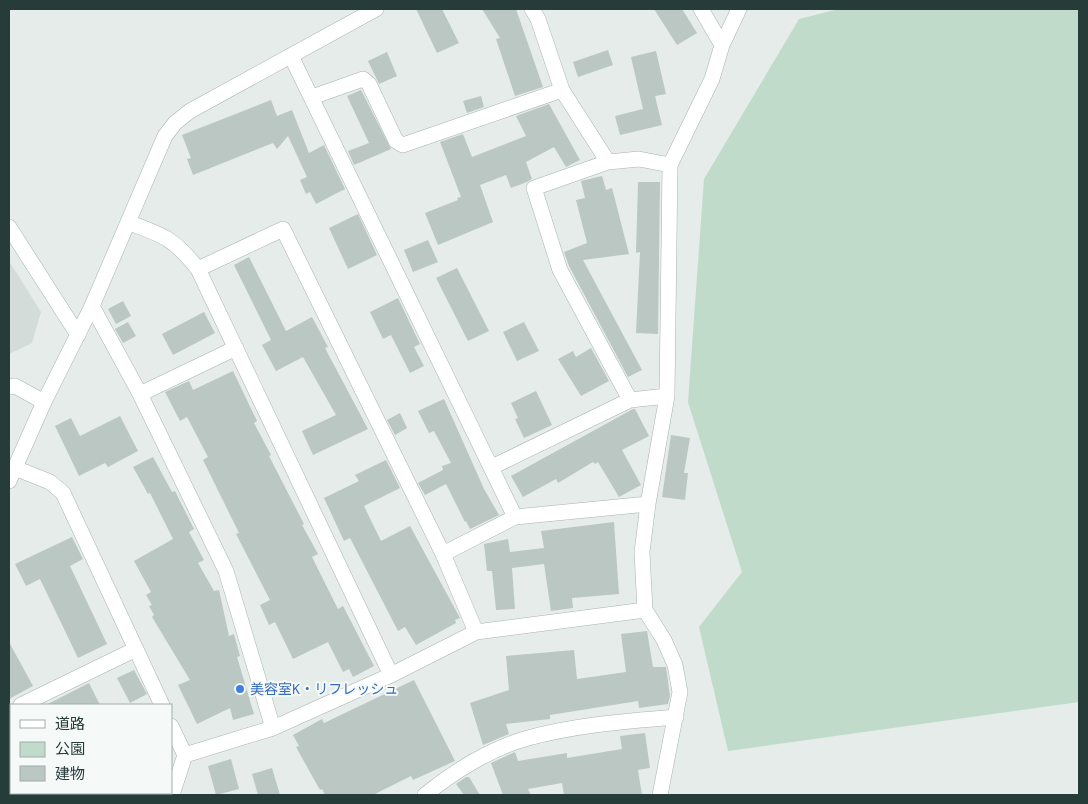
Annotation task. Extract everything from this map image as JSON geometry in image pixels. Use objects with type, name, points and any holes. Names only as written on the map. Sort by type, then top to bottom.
[{"type":"street","points":[[162,704],[62,493],[50,482],[12,475],[44,402],[92,306],[130,223],[165,136],[175,123],[190,111],[376,9]]},
{"type":"street","points":[[532,9],[538,19],[562,90],[608,162]]},
{"type":"street","points":[[702,9],[722,45]]},
{"type":"street","points":[[660,795],[680,692],[675,665],[664,640],[645,610],[642,552],[648,504],[668,396],[670,165],[712,79],[722,45],[739,9]]},
{"type":"street","points":[[291,56],[515,517]]},
{"type":"street","points":[[312,97],[363,79],[370,84],[396,141],[403,145],[562,90]]},
{"type":"street","points":[[630,400],[560,270],[534,188],[608,162],[639,159],[670,165]]},
{"type":"street","points":[[130,223],[166,236],[180,246],[198,269],[391,675]]},
{"type":"street","points":[[9,226],[78,335]]},
{"type":"street","points":[[198,269],[283,229],[443,554],[476,632]]},
{"type":"street","points":[[92,306],[140,394],[226,570],[273,728]]},
{"type":"street","points":[[140,394],[236,348]]},
{"type":"street","points":[[9,387],[15,386],[44,402]]},
{"type":"street","points":[[492,467],[630,400],[668,396]]},
{"type":"street","points":[[443,554],[515,517],[648,504]]},
{"type":"street","points":[[185,755],[273,728],[391,675],[476,632],[645,610]]},
{"type":"street","points":[[22,704],[136,649]]},
{"type":"street","points":[[425,795],[453,774],[500,749],[528,738],[622,721],[676,717]]},
{"type":"street","points":[[172,728],[185,755],[172,795]]},
{"type":"shaded area","points":[[9,261],[41,312],[32,343],[9,354]]},
{"type":"green space","points":[[839,9],[1079,9],[1079,702],[728,751],[699,627],[742,572],[688,402],[704,179],[799,19]]},
{"type":"building","points":[[416,9],[442,9],[459,43],[437,53]]},
{"type":"building","points":[[482,9],[516,9],[543,87],[515,96],[496,39],[500,38]]},
{"type":"building","points":[[654,9],[682,9],[697,33],[677,45]]},
{"type":"building","points":[[608,50],[613,65],[578,77],[573,62]]},
{"type":"building","points":[[656,51],[666,94],[655,96],[662,125],[620,135],[615,116],[643,109],[631,57]]},
{"type":"building","points":[[387,52],[397,76],[379,84],[368,61]]},
{"type":"building","points":[[361,90],[391,149],[354,165],[348,151],[369,143],[347,96]]},
{"type":"building","points":[[481,96],[484,107],[467,113],[463,101]]},
{"type":"building","points":[[271,100],[277,116],[292,110],[309,153],[324,145],[345,189],[316,204],[310,192],[306,194],[300,180],[307,177],[288,136],[277,149],[273,143],[193,175],[187,159],[191,158],[182,135]]},
{"type":"building","points":[[549,104],[580,160],[566,167],[554,147],[526,162],[532,179],[527,182],[511,188],[506,175],[480,185],[493,222],[438,245],[425,213],[458,200],[457,198],[461,197],[440,142],[463,134],[472,157],[526,136],[516,116]]},
{"type":"building","points":[[602,176],[606,190],[612,188],[629,254],[583,260],[642,370],[628,377],[569,266],[564,252],[587,243],[576,200],[585,198],[581,181]]},
{"type":"building","points":[[638,182],[660,182],[658,334],[636,333],[640,252],[636,253]]},
{"type":"building","points":[[358,214],[377,255],[348,269],[329,228]]},
{"type":"building","points":[[428,240],[438,262],[413,272],[404,250]]},
{"type":"building","points":[[249,257],[286,331],[312,317],[328,347],[325,348],[368,429],[313,455],[302,431],[336,415],[303,357],[276,371],[262,345],[271,340],[234,265]]},
{"type":"building","points":[[457,268],[489,331],[468,341],[436,278]]},
{"type":"building","points":[[398,298],[420,344],[414,347],[424,366],[410,373],[391,335],[383,339],[370,312]]},
{"type":"building","points":[[123,301],[131,316],[116,324],[108,309]]},
{"type":"building","points":[[204,312],[215,333],[173,355],[162,334]]},
{"type":"building","points":[[128,322],[136,336],[123,343],[115,329]]},
{"type":"building","points":[[524,322],[539,351],[517,361],[503,332]]},
{"type":"building","points":[[591,348],[609,381],[581,396],[558,359],[573,351],[576,357]]},
{"type":"building","points":[[233,371],[257,421],[254,423],[271,455],[269,456],[318,554],[312,557],[338,609],[343,606],[374,666],[353,677],[349,669],[343,672],[328,642],[293,659],[275,622],[269,625],[260,605],[270,600],[236,534],[239,533],[203,460],[208,457],[187,417],[180,421],[165,392],[189,381],[193,390]]},
{"type":"building","points":[[536,391],[552,425],[524,438],[515,419],[518,418],[511,403]]},
{"type":"building","points":[[444,399],[484,489],[499,515],[470,529],[446,484],[425,495],[418,483],[443,470],[442,466],[451,463],[434,431],[429,433],[418,411]]},
{"type":"building","points":[[635,409],[649,436],[622,450],[641,485],[619,497],[598,462],[595,464],[593,462],[558,483],[556,479],[523,497],[511,476]]},
{"type":"building","points":[[400,413],[407,428],[395,435],[387,420]]},
{"type":"building","points":[[120,416],[138,451],[108,467],[105,463],[79,476],[55,426],[71,418],[80,436]]},
{"type":"building","points":[[671,435],[690,438],[684,473],[688,473],[685,500],[662,497]]},
{"type":"building","points":[[153,457],[172,492],[175,491],[194,529],[189,532],[204,560],[198,563],[214,591],[219,590],[229,636],[234,634],[240,656],[237,657],[254,714],[233,720],[230,708],[197,724],[178,685],[190,680],[152,617],[154,615],[149,606],[152,605],[146,595],[151,592],[134,561],[173,539],[150,493],[148,494],[133,467]]},
{"type":"building","points":[[386,460],[400,488],[364,506],[381,541],[410,526],[460,618],[455,620],[456,623],[416,645],[405,627],[398,631],[350,538],[344,541],[324,498],[359,481],[355,475]]},
{"type":"building","points":[[614,522],[619,594],[572,598],[573,608],[551,611],[544,564],[512,568],[515,609],[496,610],[492,571],[487,571],[484,544],[508,539],[510,552],[544,548],[541,531]]},
{"type":"building","points":[[72,537],[83,559],[70,566],[107,644],[78,658],[40,579],[26,586],[15,564]]},
{"type":"building","points":[[647,631],[653,667],[666,667],[670,696],[668,704],[639,708],[638,701],[550,715],[550,719],[506,724],[509,734],[483,745],[470,703],[509,690],[506,656],[574,650],[577,679],[626,672],[621,634]]},
{"type":"building","points":[[9,642],[33,686],[9,699]]},
{"type":"building","points":[[134,670],[147,694],[130,703],[117,678]]},
{"type":"building","points":[[414,680],[455,761],[413,780],[411,776],[373,795],[325,795],[322,789],[320,790],[296,747],[299,746],[293,735],[322,719],[324,723]]},
{"type":"building","points":[[89,683],[100,704],[48,704]]},
{"type":"building","points":[[645,733],[650,768],[638,770],[642,795],[564,795],[562,783],[528,789],[531,795],[503,795],[491,763],[515,752],[518,761],[567,753],[567,758],[622,749],[620,736]]},
{"type":"building","points":[[231,759],[239,789],[216,795],[208,766]]},
{"type":"building","points":[[272,768],[280,795],[258,795],[252,774]]},
{"type":"building","points":[[469,777],[480,795],[464,795],[456,784]]},
{"type":"place","name":"美容室K・リフレッシュ","points":[[240,689]]}]
